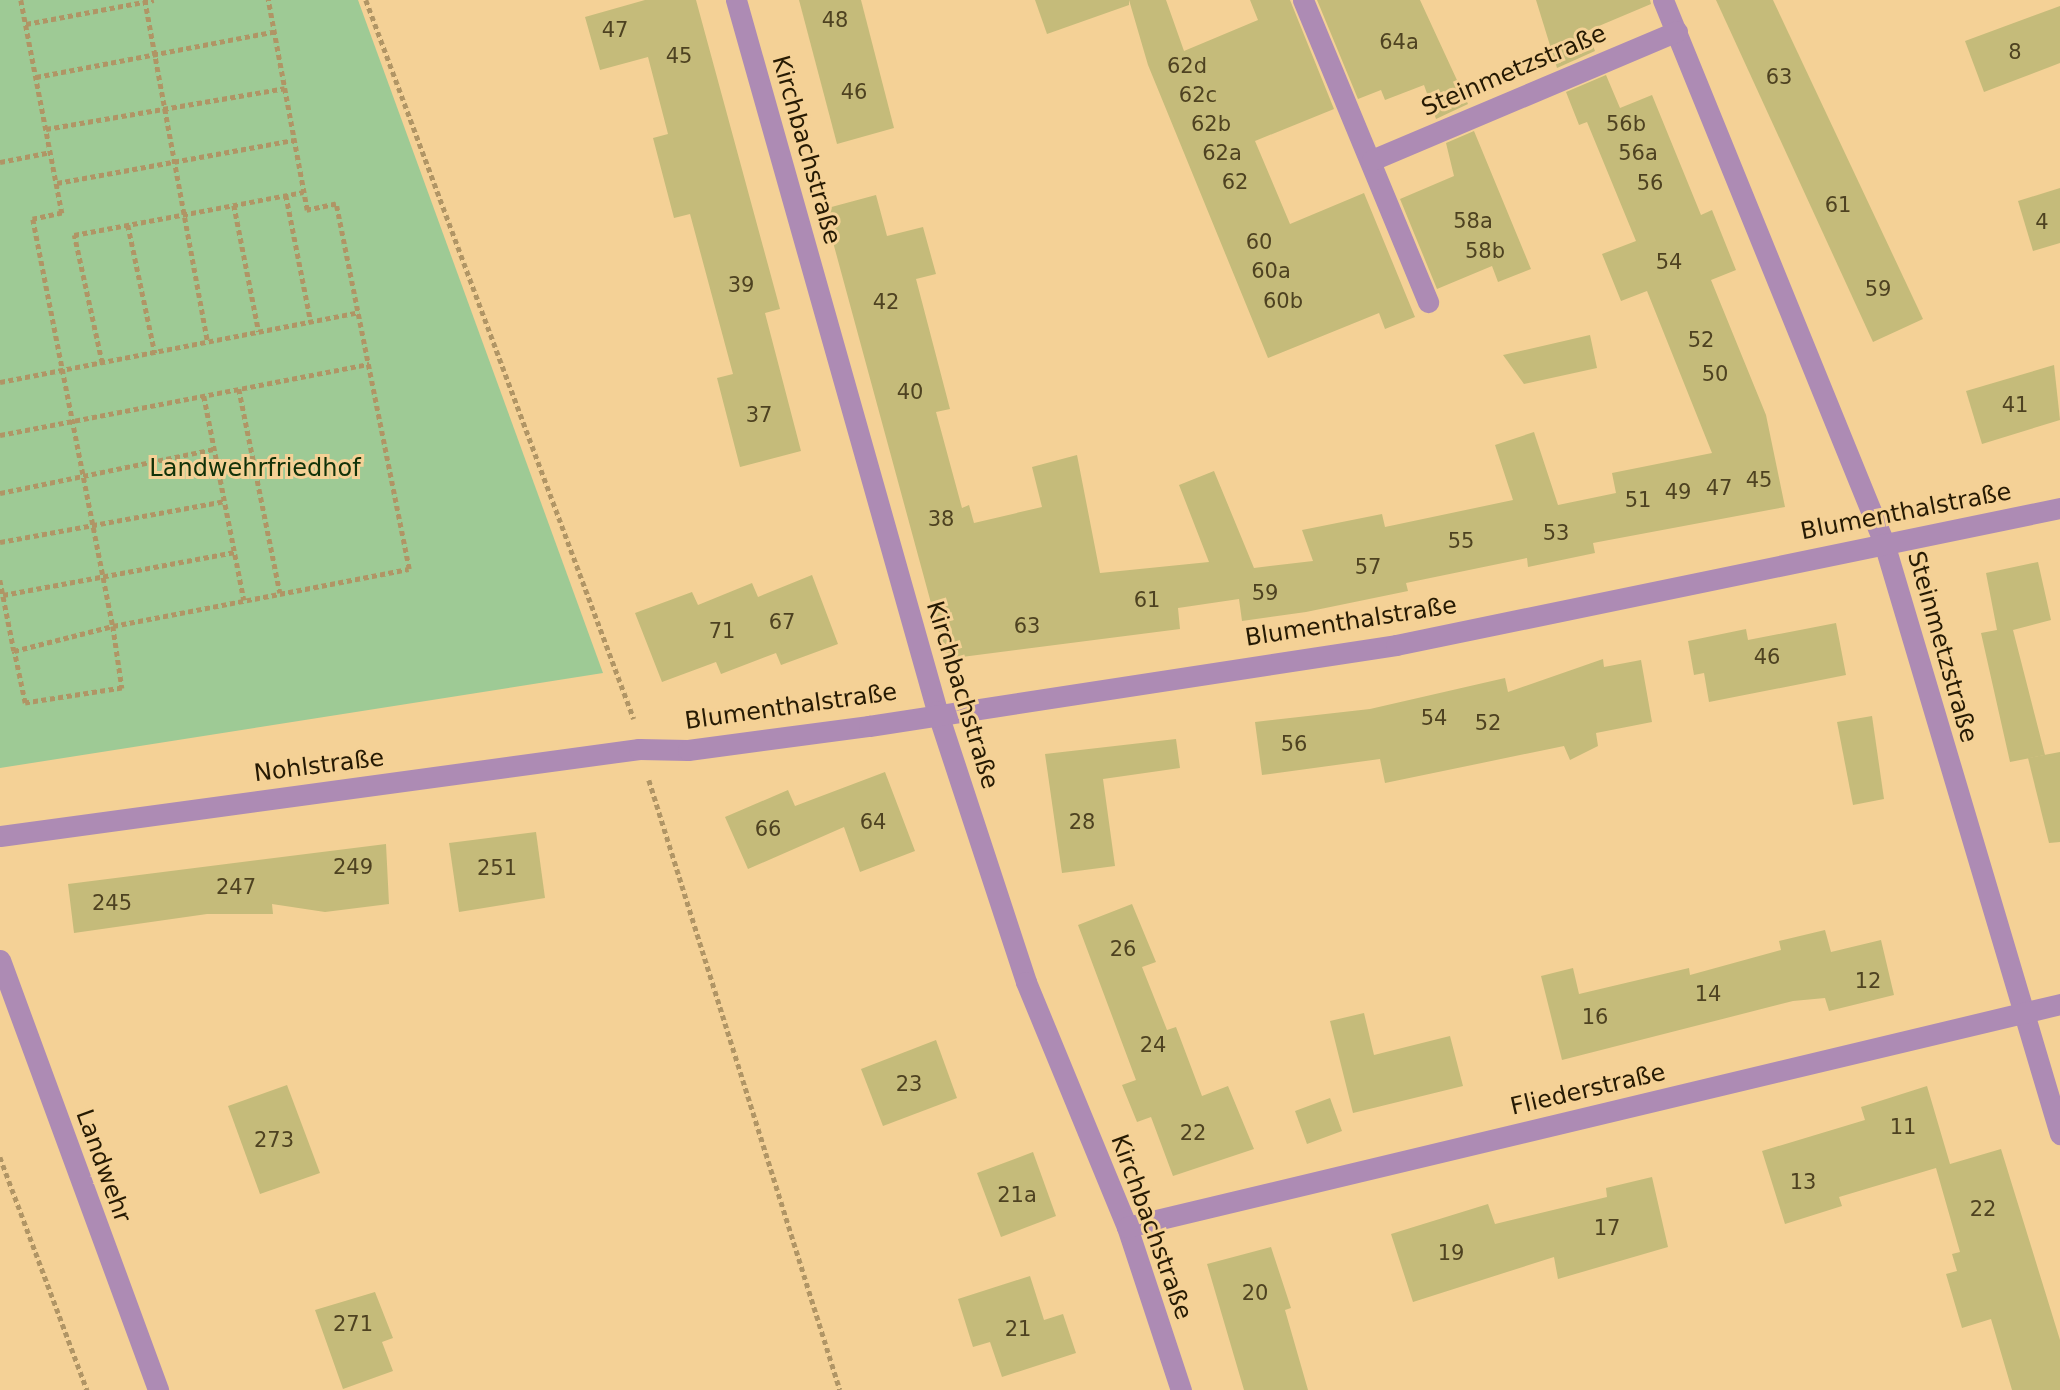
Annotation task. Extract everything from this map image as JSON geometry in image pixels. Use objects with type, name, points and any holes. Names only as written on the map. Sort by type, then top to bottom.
[{"type":"street","name":"Kirchbachstraße","points":[[736,0],[937,711],[1026,982],[1128,1227],[1181,1390]]},
{"type":"street","points":[[1303,0],[1372,160],[1428,302]]},
{"type":"street","name":"Steinmetzstraße","points":[[1663,0],[1884,543],[2060,1134]]},
{"type":"street","name":"Steinmetzstraße","points":[[1372,160],[1676,31]]},
{"type":"street","name":"Blumenthalstraße","points":[[642,750],[688,750],[1396,645],[2060,508]]},
{"type":"street","name":"Nohlstraße","points":[[0,836],[642,750]]},
{"type":"street","name":"Landwehr","points":[[0,960],[158,1390]]},
{"type":"street","name":"Fliederstraße","points":[[1128,1227],[2060,1004]]},
{"type":"path","points":[[0,580],[25,703],[122,688],[105,578],[33,219],[62,213],[21,0]]},
{"type":"path","points":[[26,24],[154,0]]},
{"type":"path","points":[[14,651],[113,626],[410,569],[336,204],[307,210],[268,0]]},
{"type":"path","points":[[366,0],[642,750],[840,1390]]},
{"type":"path","points":[[145,1],[182,214],[208,342]]},
{"type":"path","points":[[36,77],[273,32]]},
{"type":"path","points":[[46,129],[285,88]]},
{"type":"path","points":[[57,184],[294,140]]},
{"type":"path","points":[[0,162],[51,152]]},
{"type":"path","points":[[102,363],[74,235],[303,192]]},
{"type":"path","points":[[286,195],[311,323]]},
{"type":"path","points":[[234,205],[259,332]]},
{"type":"path","points":[[128,225],[155,353]]},
{"type":"path","points":[[0,383],[359,312]]},
{"type":"path","points":[[0,435],[369,364]]},
{"type":"path","points":[[239,389],[280,593]]},
{"type":"path","points":[[204,396],[244,600]]},
{"type":"path","points":[[0,492],[214,449]]},
{"type":"path","points":[[0,542],[225,501]]},
{"type":"path","points":[[4,595],[234,552]]},
{"type":"path","points":[[0,1157],[87,1390]]},
{"type":"green space","name":"Landwehrfriedhof","points":[[0,0],[358,0],[603,673],[0,768]]},
{"type":"building","points":[[645,0],[696,0],[780,309],[765,313],[801,451],[740,467],[717,378],[733,374],[690,214],[674,218],[653,138],[668,134],[648,57],[600,70],[585,17]]},
{"type":"building","points":[[799,0],[861,0],[894,128],[837,144]]},
{"type":"building","points":[[1035,0],[1129,0],[1129,5],[1047,34]]},
{"type":"building","points":[[1129,0],[1166,0],[1184,51],[1258,20],[1250,0],[1290,0],[1334,109],[1255,141],[1290,224],[1364,193],[1415,317],[1385,329],[1379,313],[1268,358],[1148,65]]},
{"type":"building","points":[[1317,0],[1420,0],[1468,104],[1436,119],[1424,85],[1385,100],[1381,90],[1358,99]]},
{"type":"building","points":[[1536,0],[1650,0],[1651,4],[1587,31],[1595,51],[1557,68]]},
{"type":"building","points":[[1716,0],[1773,0],[1923,319],[1873,342]]},
{"type":"building","points":[[2060,6],[2060,63],[1984,92],[1965,41]]},
{"type":"building","points":[[1606,75],[1620,108],[1652,95],[1701,215],[1712,210],[1736,270],[1711,280],[1766,415],[1785,507],[1593,543],[1595,553],[1528,567],[1527,558],[1406,583],[1408,591],[1306,612],[1242,621],[1239,599],[1178,608],[1180,629],[954,658],[944,651],[824,209],[876,195],[887,236],[923,227],[936,274],[916,279],[950,409],[936,412],[962,508],[969,505],[974,523],[1042,507],[1032,467],[1077,455],[1100,573],[1209,562],[1179,485],[1214,471],[1254,568],[1313,561],[1302,530],[1382,514],[1385,527],[1513,500],[1495,445],[1534,432],[1558,505],[1616,493],[1612,473],[1712,453],[1647,291],[1621,301],[1602,254],[1636,241],[1587,122],[1579,125],[1566,92]]},
{"type":"building","points":[[1474,131],[1531,269],[1498,282],[1492,266],[1437,289],[1400,199],[1454,176],[1446,143]]},
{"type":"building","points":[[2060,188],[2060,243],[2033,251],[2018,201]]},
{"type":"building","points":[[1590,335],[1597,368],[1524,384],[1503,355]]},
{"type":"building","points":[[2054,365],[2060,420],[1982,444],[1966,391]]},
{"type":"building","points":[[2038,562],[2051,620],[2013,630],[2045,755],[2010,762],[1981,633],[1997,630],[1986,573]]},
{"type":"building","points":[[812,575],[838,644],[781,665],[776,653],[721,674],[716,662],[662,682],[635,613],[692,592],[698,605],[752,583],[758,597]]},
{"type":"building","points":[[1836,623],[1846,675],[1709,702],[1704,673],[1694,675],[1688,641],[1746,629],[1748,640]]},
{"type":"building","points":[[1603,659],[1604,667],[1641,660],[1652,722],[1596,733],[1598,746],[1570,760],[1564,746],[1385,783],[1380,759],[1262,775],[1255,722],[1370,709],[1505,678],[1508,692]]},
{"type":"building","points":[[1872,716],[1884,799],[1853,805],[1837,722]]},
{"type":"building","points":[[1176,739],[1180,768],[1103,779],[1115,866],[1062,873],[1045,754]]},
{"type":"building","points":[[2060,752],[2060,842],[2049,843],[2028,758]]},
{"type":"building","points":[[885,772],[915,851],[860,872],[844,827],[748,869],[725,817],[788,790],[795,806]]},
{"type":"building","points":[[536,832],[545,898],[459,912],[449,843]]},
{"type":"building","points":[[386,844],[389,904],[325,912],[272,904],[273,914],[207,914],[74,933],[68,884]]},
{"type":"building","points":[[1132,904],[1156,962],[1142,967],[1167,1030],[1176,1027],[1202,1096],[1228,1086],[1254,1149],[1173,1176],[1151,1117],[1137,1122],[1122,1085],[1136,1080],[1078,925]]},
{"type":"building","points":[[1825,930],[1831,952],[1881,940],[1894,995],[1829,1011],[1825,998],[1793,1001],[1562,1060],[1541,976],[1573,968],[1579,994],[1689,968],[1690,975],[1781,950],[1779,941]]},
{"type":"building","points":[[1364,1013],[1374,1055],[1450,1036],[1463,1086],[1353,1113],[1330,1021]]},
{"type":"building","points":[[936,1040],[957,1098],[883,1126],[861,1069]]},
{"type":"building","points":[[287,1085],[320,1173],[260,1194],[228,1106]]},
{"type":"building","points":[[1927,1086],[1950,1164],[2001,1149],[2060,1340],[2060,1390],[2012,1390],[1991,1319],[1962,1328],[1946,1274],[1957,1271],[1952,1254],[1960,1252],[1936,1168],[1839,1197],[1842,1206],[1785,1224],[1762,1151],[1865,1120],[1861,1107]]},
{"type":"building","points":[[1330,1098],[1342,1131],[1307,1144],[1295,1111]]},
{"type":"building","points":[[1033,1152],[1056,1216],[1001,1237],[977,1173]]},
{"type":"building","points":[[1652,1177],[1668,1247],[1558,1279],[1554,1257],[1413,1302],[1391,1234],[1488,1204],[1495,1224],[1607,1197],[1606,1188]]},
{"type":"building","points":[[1271,1247],[1291,1308],[1285,1310],[1308,1390],[1244,1390],[1207,1264]]},
{"type":"building","points":[[1030,1276],[1044,1320],[1063,1314],[1076,1353],[1002,1377],[990,1342],[973,1347],[958,1299]]},
{"type":"building","points":[[375,1292],[393,1338],[382,1342],[393,1371],[343,1389],[315,1310]]}]
